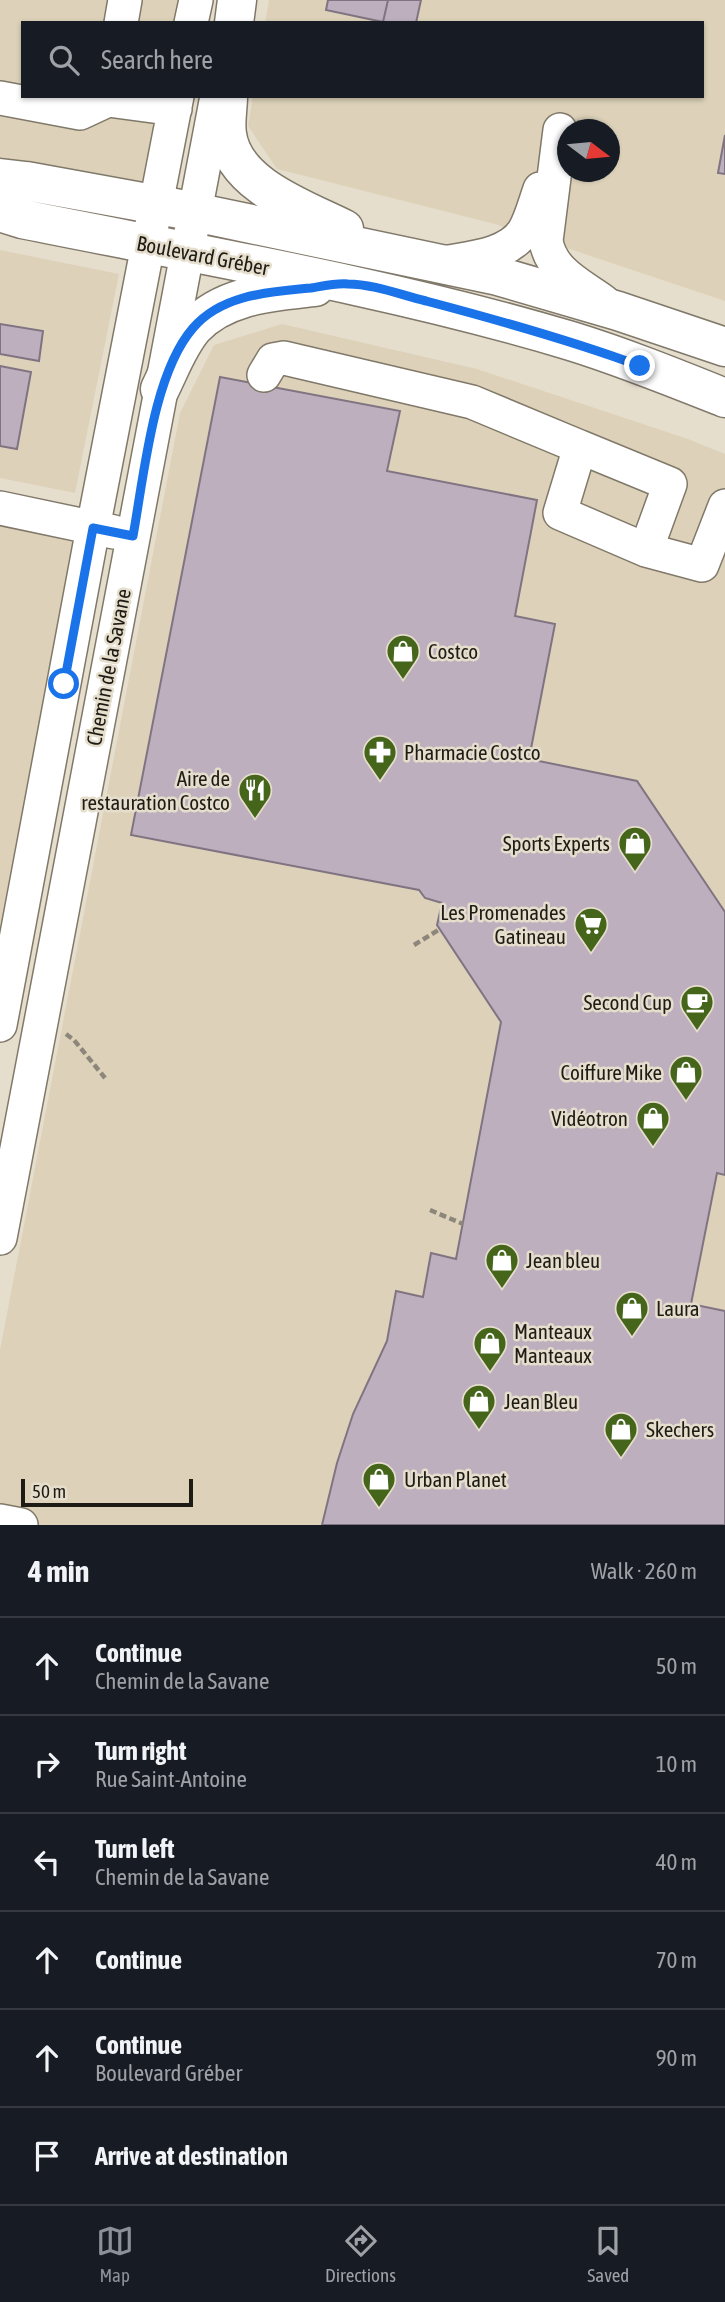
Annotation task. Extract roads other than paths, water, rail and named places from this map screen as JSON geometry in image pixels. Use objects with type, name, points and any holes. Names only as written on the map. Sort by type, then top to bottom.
[{"type":"main road","points":[[233,21],[236,0]]},
{"type":"main road","points":[[228,98],[227,134],[231,151],[240,167],[253,180],[272,193],[386,251]]},
{"type":"main road","name":"Boulevard Gréber","points":[[0,178],[194,212],[443,263],[618,311],[725,347]]},
{"type":"main road","name":"Boulevard Gréber","points":[[0,212],[22,219],[418,299],[573,341],[725,398]]},
{"type":"main road","points":[[160,389],[193,328],[218,308],[227,303],[267,293],[349,284]]},
{"type":"street","points":[[121,21],[124,0]]},
{"type":"street","points":[[191,21],[196,0]]},
{"type":"street","points":[[0,98],[80,113],[108,98],[176,103]]},
{"type":"street","name":"Chemin de la Savane","points":[[0,1238],[217,98]]},
{"type":"street","name":"Chemin de la Savane","points":[[0,1025],[176,103]]},
{"type":"street","points":[[443,263],[491,254],[517,240],[525,229],[559,130],[546,241],[550,258],[559,270],[618,311]]},
{"type":"street","points":[[264,375],[273,360],[284,358],[472,402],[670,484],[646,550]]},
{"type":"street","points":[[580,447],[561,513],[646,550],[702,565],[725,506]]},
{"type":"street","points":[[0,508],[133,536]]},
{"type":"street","points":[[9,980],[48,988]]},
{"type":"street","points":[[0,1521],[21,1525]]},
{"type":"place","name":"Costco","points":[[403,681]]},
{"type":"place","name":"Pharmacie Costco","points":[[380,782]]},
{"type":"place","name":"Aire de restauration Costco","points":[[255,820]]},
{"type":"place","name":"Sports Experts","points":[[635,873]]},
{"type":"place","name":"Les Promenades Gatineau","points":[[591,954]]},
{"type":"place","name":"Second Cup","points":[[697,1032]]},
{"type":"place","name":"Coiffure Mike","points":[[686,1102]]},
{"type":"place","name":"Vidéotron","points":[[653,1148]]},
{"type":"place","name":"Jean bleu","points":[[502,1290]]},
{"type":"place","name":"Laura","points":[[632,1338]]},
{"type":"place","name":"Manteaux Manteaux","points":[[490,1373]]},
{"type":"place","name":"Jean Bleu","points":[[479,1431]]},
{"type":"place","name":"Skechers","points":[[621,1459]]},
{"type":"place","name":"Urban Planet","points":[[379,1509]]}]
